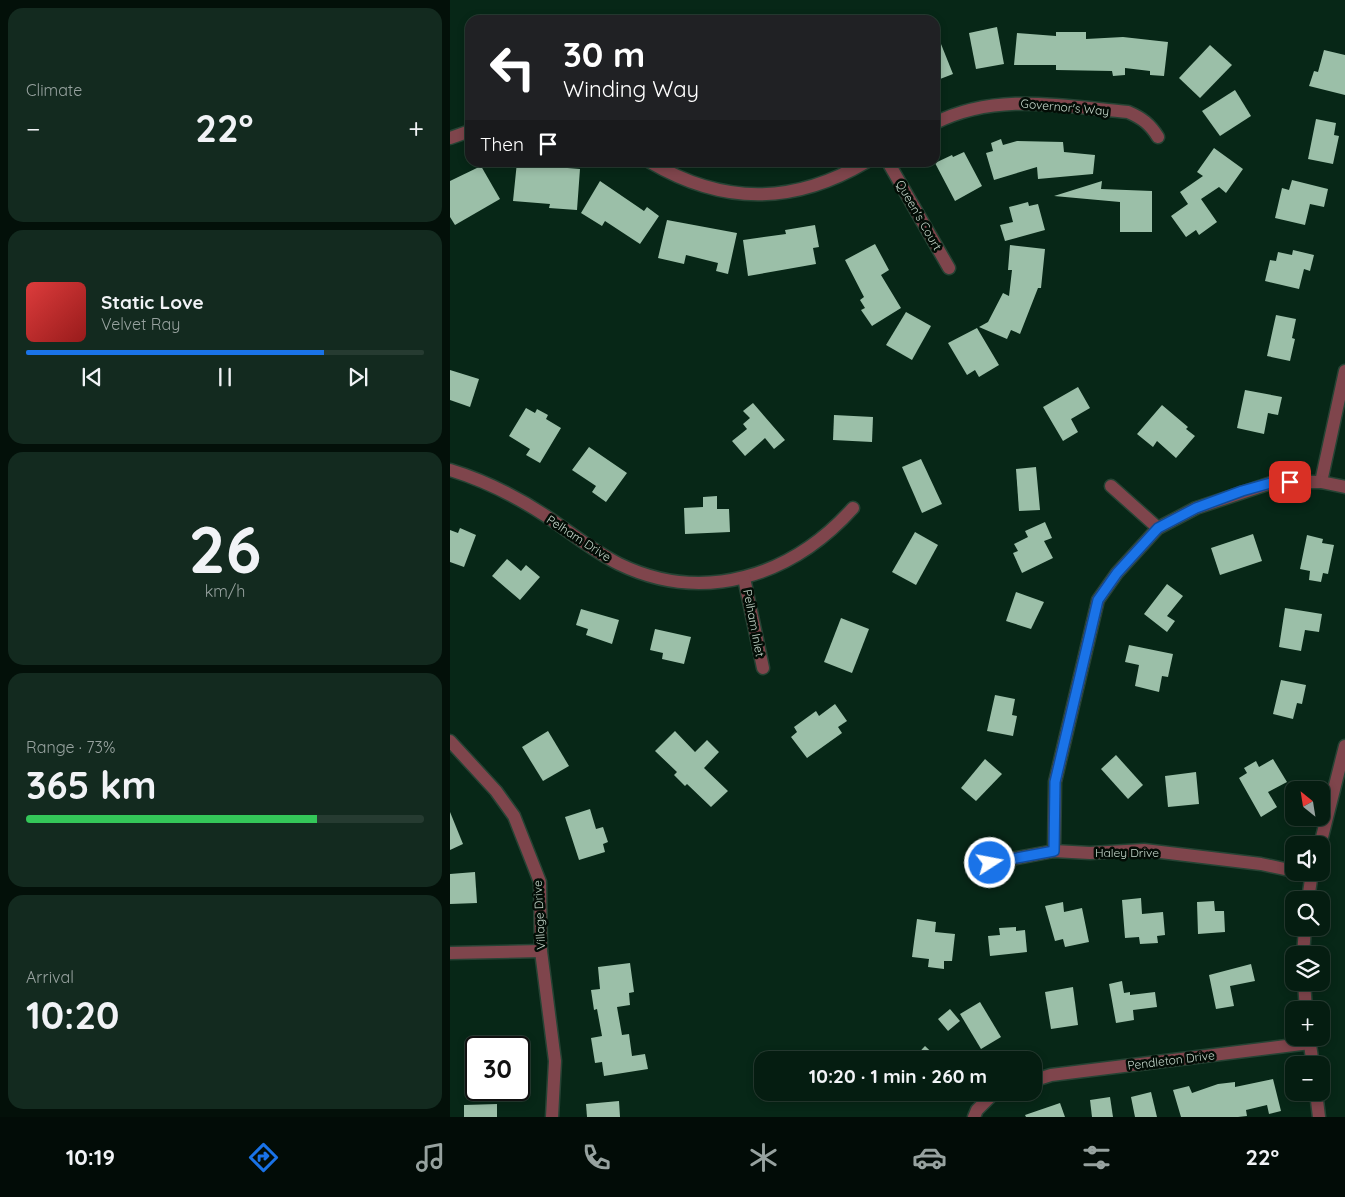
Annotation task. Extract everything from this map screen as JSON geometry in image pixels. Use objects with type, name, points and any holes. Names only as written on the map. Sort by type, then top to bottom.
[{"type":"street","name":"Governor's Way","points":[[940,121],[971,108],[992,104],[1038,103],[1128,112],[1141,118],[1152,127],[1158,137]]},
{"type":"street","points":[[450,138],[465,133]]},
{"type":"street","points":[[660,167],[693,184],[719,191],[762,196],[809,188],[829,181],[856,167]]},
{"type":"street","name":"Queen's Court","points":[[891,167],[949,268]]},
{"type":"street","points":[[1321,482],[1345,371]]},
{"type":"street","name":"Pelham Drive","points":[[450,470],[511,496],[544,515],[597,552],[633,570],[663,578],[697,582],[722,582],[744,578],[786,562],[820,540],[853,508]]},
{"type":"street","points":[[1054,851],[1055,782],[1098,600],[1117,573],[1158,528],[1196,508],[1242,491],[1274,482],[1321,482],[1345,487]]},
{"type":"street","points":[[1111,486],[1158,528]]},
{"type":"street","name":"Pelham Inlet","points":[[744,578],[763,668]]},
{"type":"street","name":"Village Drive","points":[[450,741],[496,791],[514,816],[540,882],[541,951],[555,1061],[552,1117]]},
{"type":"street","points":[[1322,836],[1345,746]]},
{"type":"street","name":"Haley Drive","points":[[990,863],[1054,851],[1090,853],[1144,850],[1261,864],[1285,869]]},
{"type":"street","points":[[450,952],[541,951]]},
{"type":"street","name":"Pendleton Drive","points":[[1042,1078],[1051,1075],[1285,1043]]},
{"type":"street","points":[[974,1117],[977,1110],[986,1101]]},
{"type":"street","points":[[1317,1101],[1319,1117]]},
{"type":"building","points":[[997,27],[1004,64],[976,69],[969,33]]},
{"type":"building","points":[[1056,32],[1086,32],[1086,39],[1123,37],[1168,42],[1164,76],[1150,75],[1150,71],[1125,68],[1125,75],[1113,76],[1112,71],[1056,70],[1056,65],[1014,65],[1017,33],[1056,36]]},
{"type":"building","points":[[940,42],[953,74],[940,79]]},
{"type":"building","points":[[1210,45],[1232,65],[1200,98],[1179,78]]},
{"type":"building","points":[[1324,50],[1345,55],[1345,95],[1309,86],[1314,71],[1318,72]]},
{"type":"building","points":[[1235,90],[1251,116],[1220,136],[1202,111]]},
{"type":"building","points":[[1316,119],[1336,123],[1334,135],[1339,136],[1333,164],[1308,159]]},
{"type":"building","points":[[1001,139],[1003,145],[1017,141],[1063,142],[1064,152],[1095,155],[1093,174],[1038,179],[1037,167],[994,180],[986,153],[993,151],[991,143]]},
{"type":"building","points":[[1214,148],[1243,169],[1226,193],[1219,187],[1201,199],[1217,222],[1199,235],[1196,230],[1186,237],[1171,216],[1188,204],[1180,192],[1203,176],[1197,172]]},
{"type":"building","points":[[964,152],[982,186],[955,201],[937,167],[940,167],[940,161],[952,155],[953,157]]},
{"type":"building","points":[[482,167],[500,199],[455,225],[450,217],[450,181]]},
{"type":"building","points":[[516,167],[580,169],[577,210],[549,208],[550,204],[513,201]]},
{"type":"building","points":[[1292,180],[1328,189],[1324,207],[1310,204],[1305,225],[1275,218],[1282,188],[1289,190]]},
{"type":"building","points":[[600,181],[644,211],[647,207],[659,216],[640,244],[605,221],[602,226],[581,213]]},
{"type":"building","points":[[1102,181],[1101,189],[1152,191],[1152,232],[1120,232],[1120,202],[1054,196]]},
{"type":"building","points":[[1028,202],[1029,206],[1038,204],[1045,230],[1005,241],[1000,225],[1013,222],[1009,207]]},
{"type":"building","points":[[667,220],[737,233],[728,274],[716,271],[718,263],[686,255],[684,264],[658,258]]},
{"type":"building","points":[[815,225],[819,247],[813,248],[816,264],[748,276],[743,240],[786,234],[785,230]]},
{"type":"building","points":[[875,244],[889,270],[881,275],[901,308],[872,326],[861,310],[865,308],[860,300],[864,297],[845,260]]},
{"type":"building","points":[[1010,245],[1045,249],[1041,288],[1038,288],[1020,334],[1011,330],[1007,339],[979,327],[988,322],[1003,293],[1009,296],[1012,270],[1008,270]]},
{"type":"building","points":[[1293,250],[1314,255],[1310,271],[1304,269],[1299,289],[1265,281],[1270,260],[1276,261],[1278,252],[1292,255]]},
{"type":"building","points":[[906,312],[931,326],[912,360],[886,345]]},
{"type":"building","points":[[1276,315],[1296,319],[1292,338],[1295,339],[1290,361],[1267,356]]},
{"type":"building","points":[[977,328],[999,365],[979,377],[975,370],[967,375],[948,343]]},
{"type":"building","points":[[450,370],[479,379],[470,407],[450,400]]},
{"type":"building","points":[[1078,387],[1090,408],[1071,419],[1078,432],[1063,441],[1043,407]]},
{"type":"building","points":[[1245,390],[1282,397],[1278,415],[1268,413],[1264,434],[1237,428]]},
{"type":"building","points":[[753,403],[785,440],[774,449],[765,438],[745,456],[732,441],[747,429],[743,424],[750,418],[743,411]]},
{"type":"building","points":[[1162,405],[1188,427],[1186,429],[1195,436],[1176,458],[1157,441],[1153,447],[1137,434]]},
{"type":"building","points":[[526,408],[535,413],[537,409],[548,415],[546,419],[561,428],[540,463],[526,455],[530,449],[509,436]]},
{"type":"building","points":[[834,415],[873,417],[872,442],[833,440]]},
{"type":"building","points":[[589,447],[627,473],[606,502],[592,492],[596,486],[572,470]]},
{"type":"building","points":[[921,459],[942,504],[922,513],[902,467]]},
{"type":"building","points":[[1036,467],[1040,510],[1019,511],[1016,469]]},
{"type":"building","points":[[717,496],[717,509],[729,509],[730,532],[685,534],[684,508],[703,507],[703,497]]},
{"type":"building","points":[[1045,522],[1052,538],[1044,541],[1053,558],[1022,573],[1013,553],[1018,551],[1014,544],[1028,537],[1025,531]]},
{"type":"building","points":[[460,528],[476,535],[464,567],[450,562],[450,530],[458,533]]},
{"type":"building","points":[[915,532],[938,545],[916,585],[892,572]]},
{"type":"building","points":[[1253,534],[1262,561],[1220,575],[1211,548]]},
{"type":"building","points":[[1307,535],[1323,539],[1322,543],[1334,545],[1328,574],[1323,573],[1321,582],[1309,580],[1310,571],[1300,569]]},
{"type":"building","points":[[507,559],[521,571],[526,565],[540,577],[520,600],[492,576]]},
{"type":"building","points":[[1167,584],[1183,596],[1167,616],[1175,621],[1167,632],[1144,614]]},
{"type":"building","points":[[1016,592],[1044,602],[1031,629],[1006,621]]},
{"type":"building","points":[[1285,608],[1322,614],[1319,632],[1305,630],[1301,651],[1279,647]]},
{"type":"building","points":[[581,609],[619,620],[612,644],[586,635],[588,629],[576,625]]},
{"type":"building","points":[[841,618],[869,629],[852,673],[824,662]]},
{"type":"building","points":[[655,629],[691,637],[684,664],[662,659],[663,653],[650,650]]},
{"type":"building","points":[[1129,645],[1173,654],[1168,677],[1162,676],[1159,692],[1135,686],[1139,665],[1125,662]]},
{"type":"building","points":[[1281,680],[1306,685],[1302,704],[1297,703],[1293,719],[1273,714]]},
{"type":"building","points":[[995,695],[1015,699],[1012,715],[1017,716],[1013,736],[987,731]]},
{"type":"building","points":[[835,704],[847,721],[838,727],[842,733],[807,758],[791,737],[797,732],[794,727],[816,711],[819,716]]},
{"type":"building","points":[[548,731],[569,766],[543,781],[522,747]]},
{"type":"building","points":[[675,731],[695,752],[707,740],[719,752],[704,768],[728,791],[711,807],[687,784],[685,786],[674,775],[677,772],[655,751]]},
{"type":"building","points":[[1116,755],[1143,785],[1128,799],[1101,769]]},
{"type":"building","points":[[985,759],[1002,774],[976,801],[961,788]]},
{"type":"building","points":[[1273,759],[1286,781],[1268,792],[1277,807],[1261,817],[1239,778],[1247,773],[1244,768],[1256,761],[1259,767]]},
{"type":"building","points":[[1196,772],[1199,804],[1168,807],[1165,776]]},
{"type":"building","points":[[590,809],[596,829],[603,827],[608,842],[603,844],[605,852],[579,860],[565,817]]},
{"type":"building","points":[[450,812],[463,844],[450,850]]},
{"type":"building","points":[[475,872],[477,903],[450,904],[450,874]]},
{"type":"building","points":[[1141,898],[1142,914],[1163,912],[1165,935],[1157,936],[1158,943],[1140,944],[1139,937],[1125,938],[1122,900]]},
{"type":"building","points":[[1214,901],[1215,911],[1224,911],[1225,932],[1198,934],[1197,902]]},
{"type":"building","points":[[1063,902],[1064,912],[1082,908],[1089,942],[1065,947],[1063,939],[1055,941],[1045,906]]},
{"type":"building","points":[[917,919],[936,922],[935,932],[955,934],[952,961],[944,961],[944,969],[928,967],[929,959],[912,957]]},
{"type":"building","points":[[1016,927],[1016,931],[1025,930],[1027,952],[990,956],[988,936],[1000,935],[999,928]]},
{"type":"building","points":[[630,963],[634,992],[629,993],[630,1005],[617,1007],[622,1035],[629,1034],[632,1056],[645,1054],[648,1069],[604,1076],[602,1062],[595,1063],[591,1038],[602,1036],[597,1009],[594,1010],[591,990],[600,989],[598,967]]},
{"type":"building","points":[[1251,964],[1255,981],[1230,986],[1234,1006],[1216,1009],[1209,975]]},
{"type":"building","points":[[1122,981],[1124,993],[1130,992],[1130,995],[1155,992],[1157,1007],[1133,1010],[1134,1020],[1116,1023],[1109,984]]},
{"type":"building","points":[[1073,987],[1078,1025],[1051,1029],[1045,992]]},
{"type":"building","points":[[980,1002],[1001,1037],[981,1049],[960,1014]]},
{"type":"building","points":[[950,1009],[960,1021],[948,1031],[938,1019]]},
{"type":"building","points":[[925,1046],[930,1051],[920,1051]]},
{"type":"building","points":[[1273,1079],[1281,1111],[1269,1114],[1267,1105],[1246,1110],[1247,1116],[1181,1117],[1173,1090],[1189,1086],[1192,1093],[1218,1084],[1235,1082],[1235,1087]]},
{"type":"building","points":[[1151,1092],[1157,1117],[1135,1117],[1131,1097]]},
{"type":"building","points":[[1110,1097],[1113,1117],[1092,1117],[1090,1100]]},
{"type":"building","points":[[619,1101],[620,1117],[587,1117],[586,1104]]},
{"type":"building","points":[[1060,1103],[1065,1117],[1026,1117],[1025,1115]]},
{"type":"building","points":[[497,1104],[497,1117],[464,1117],[464,1105]]},
{"type":"route","points":[[990,863],[1054,851],[1055,782],[1098,600],[1117,573],[1158,528],[1196,508],[1242,491],[1274,482],[1290,482]]}]
